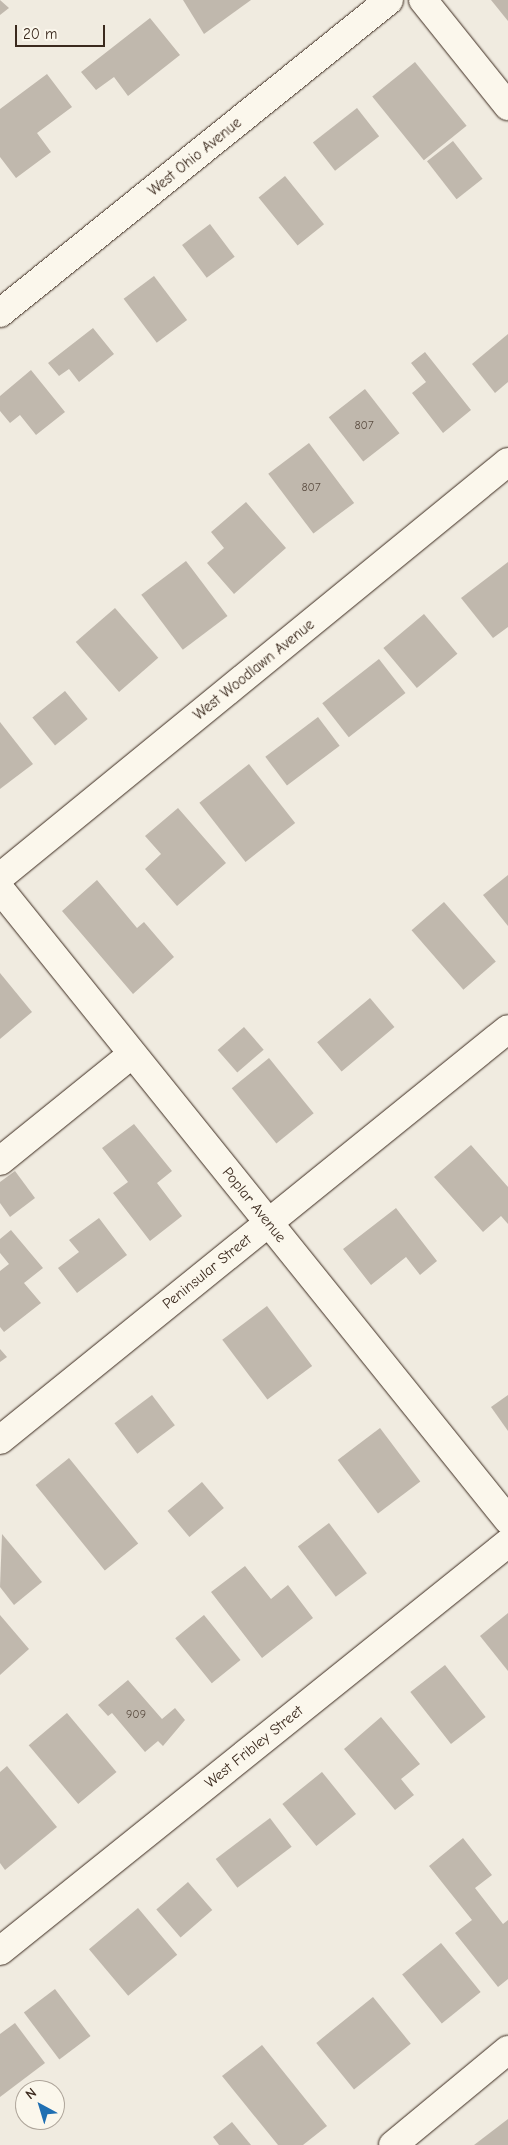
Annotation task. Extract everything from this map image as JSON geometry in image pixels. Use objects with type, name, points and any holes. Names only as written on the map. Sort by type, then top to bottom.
[{"type":"street","name":"West Ohio Avenue","points":[[0,313],[389,0]]},
{"type":"street","points":[[423,0],[508,106]]},
{"type":"street","name":"West Woodlawn Avenue","points":[[0,877],[508,462]]},
{"type":"street","name":"Poplar Avenue","points":[[0,890],[508,1520]]},
{"type":"street","name":"Peninsular Street","points":[[0,1440],[508,1029]]},
{"type":"street","points":[[0,1161],[132,1054]]},
{"type":"street","name":"West Fribley Street","points":[[0,1951],[508,1543]]},
{"type":"street","points":[[393,2145],[508,2050]]},
{"type":"building","points":[[0,0],[9,8],[0,15]]},
{"type":"building","points":[[183,0],[251,0],[204,34]]},
{"type":"building","points":[[491,0],[508,0],[508,21]]},
{"type":"building","points":[[150,18],[180,55],[128,96],[114,77],[96,90],[81,72]]},
{"type":"building","points":[[415,62],[467,126],[424,160],[372,97]]},
{"type":"building","points":[[47,74],[72,107],[37,133],[51,152],[16,178],[0,157],[0,109]]},
{"type":"building","points":[[357,108],[379,136],[335,171],[313,142]]},
{"type":"building","points":[[453,141],[483,179],[457,199],[427,161]]},
{"type":"building","points":[[285,176],[324,224],[298,246],[259,197]]},
{"type":"building","points":[[210,224],[235,257],[207,278],[182,245]]},
{"type":"building","points":[[154,276],[187,320],[157,343],[124,299]]},
{"type":"building","points":[[93,328],[114,354],[79,382],[69,369],[59,376],[48,363]]},
{"type":"building","points":[[508,334],[508,382],[495,393],[472,364]]},
{"type":"building","points":[[425,352],[471,410],[443,433],[412,393],[426,382],[411,363]]},
{"type":"building","points":[[31,370],[65,412],[36,435],[20,415],[10,423],[0,411],[0,396]]},
{"type":"building","points":[[365,389],[399,433],[363,461],[329,417]]},
{"type":"building","points":[[309,443],[354,503],[313,534],[268,474]]},
{"type":"building","points":[[246,502],[286,548],[234,594],[207,563],[224,548],[211,532]]},
{"type":"building","points":[[186,561],[228,616],[183,650],[141,595]]},
{"type":"building","points":[[508,562],[508,627],[493,638],[461,598]]},
{"type":"building","points":[[115,608],[158,658],[119,692],[76,642]]},
{"type":"building","points":[[424,614],[457,654],[417,688],[383,648]]},
{"type":"building","points":[[379,659],[405,693],[349,737],[322,703]]},
{"type":"building","points":[[65,691],[88,719],[55,745],[32,717]]},
{"type":"building","points":[[318,717],[340,746],[287,785],[265,757]]},
{"type":"building","points":[[0,722],[33,764],[0,789]]},
{"type":"building","points":[[249,764],[295,823],[246,862],[199,803]]},
{"type":"building","points":[[178,808],[226,863],[177,906],[145,869],[161,854],[145,836]]},
{"type":"building","points":[[508,875],[508,926],[483,895]]},
{"type":"building","points":[[97,880],[137,928],[144,922],[174,957],[133,994],[62,911]]},
{"type":"building","points":[[444,902],[496,962],[463,990],[412,930]]},
{"type":"building","points":[[0,973],[32,1012],[0,1039]]},
{"type":"building","points":[[370,998],[394,1027],[342,1071],[317,1042]]},
{"type":"building","points":[[244,1027],[264,1050],[237,1073],[218,1050]]},
{"type":"building","points":[[269,1058],[314,1113],[276,1143],[232,1088]]},
{"type":"building","points":[[134,1124],[172,1171],[157,1183],[182,1216],[150,1241],[113,1193],[128,1182],[102,1148]]},
{"type":"building","points":[[471,1145],[508,1187],[508,1224],[501,1216],[483,1232],[434,1177]]},
{"type":"building","points":[[15,1171],[35,1198],[10,1217],[0,1203],[0,1182]]},
{"type":"building","points":[[396,1208],[437,1261],[420,1275],[406,1257],[371,1285],[343,1249]]},
{"type":"building","points":[[99,1218],[127,1255],[77,1293],[58,1268],[79,1252],[69,1240]]},
{"type":"building","points":[[11,1230],[43,1268],[24,1283],[41,1303],[4,1332],[0,1327],[0,1271],[9,1264],[0,1253],[0,1239]]},
{"type":"building","points":[[267,1306],[312,1366],[267,1400],[222,1340]]},
{"type":"building","points":[[0,1349],[7,1357],[0,1362]]},
{"type":"building","points":[[152,1395],[175,1425],[137,1454],[114,1423]]},
{"type":"building","points":[[508,1395],[508,1431],[491,1407]]},
{"type":"building","points":[[380,1428],[420,1482],[378,1513],[338,1460]]},
{"type":"building","points":[[69,1458],[138,1543],[105,1571],[36,1485]]},
{"type":"building","points":[[202,1482],[224,1508],[189,1537],[168,1511]]},
{"type":"building","points":[[329,1523],[367,1573],[336,1597],[298,1546]]},
{"type":"building","points":[[2,1534],[42,1582],[14,1605],[0,1587]]},
{"type":"building","points":[[245,1566],[271,1599],[288,1585],[313,1618],[262,1658],[211,1592]]},
{"type":"building","points":[[508,1613],[508,1671],[480,1636]]},
{"type":"building","points":[[0,1615],[29,1649],[0,1675]]},
{"type":"building","points":[[204,1615],[241,1660],[212,1683],[175,1638]]},
{"type":"building","points":[[445,1665],[486,1717],[451,1744],[410,1692]]},
{"type":"building","points":[[128,1680],[162,1719],[175,1708],[185,1720],[163,1746],[158,1741],[145,1752],[112,1713],[108,1716],[98,1705]]},
{"type":"building","points":[[67,1713],[116,1772],[78,1804],[29,1745]]},
{"type":"building","points":[[381,1717],[420,1764],[401,1779],[414,1795],[395,1810],[344,1749]]},
{"type":"building","points":[[7,1766],[57,1827],[5,1870],[0,1863],[0,1772]]},
{"type":"building","points":[[322,1772],[356,1814],[316,1846],[282,1804]]},
{"type":"building","points":[[270,1818],[292,1847],[237,1888],[216,1859]]},
{"type":"building","points":[[463,1838],[492,1875],[475,1888],[503,1924],[508,1920],[508,1979],[498,1987],[455,1933],[472,1920],[429,1866]]},
{"type":"building","points":[[188,1882],[212,1910],[181,1937],[156,1910]]},
{"type":"building","points":[[138,1908],[177,1955],[128,1996],[89,1949]]},
{"type":"building","points":[[441,1943],[481,1992],[442,2023],[402,1974]]},
{"type":"building","points":[[55,1989],[91,2036],[59,2060],[24,2012]]},
{"type":"building","points":[[373,1997],[411,2044],[354,2090],[316,2043]]},
{"type":"building","points":[[15,2023],[45,2063],[22,2080],[15,2080],[15,2086],[0,2097],[0,2034]]},
{"type":"building","points":[[262,2045],[327,2126],[303,2145],[278,2145],[222,2076]]},
{"type":"building","points":[[508,2119],[508,2145],[474,2145]]},
{"type":"building","points":[[232,2122],[251,2145],[219,2145],[213,2137]]}]
